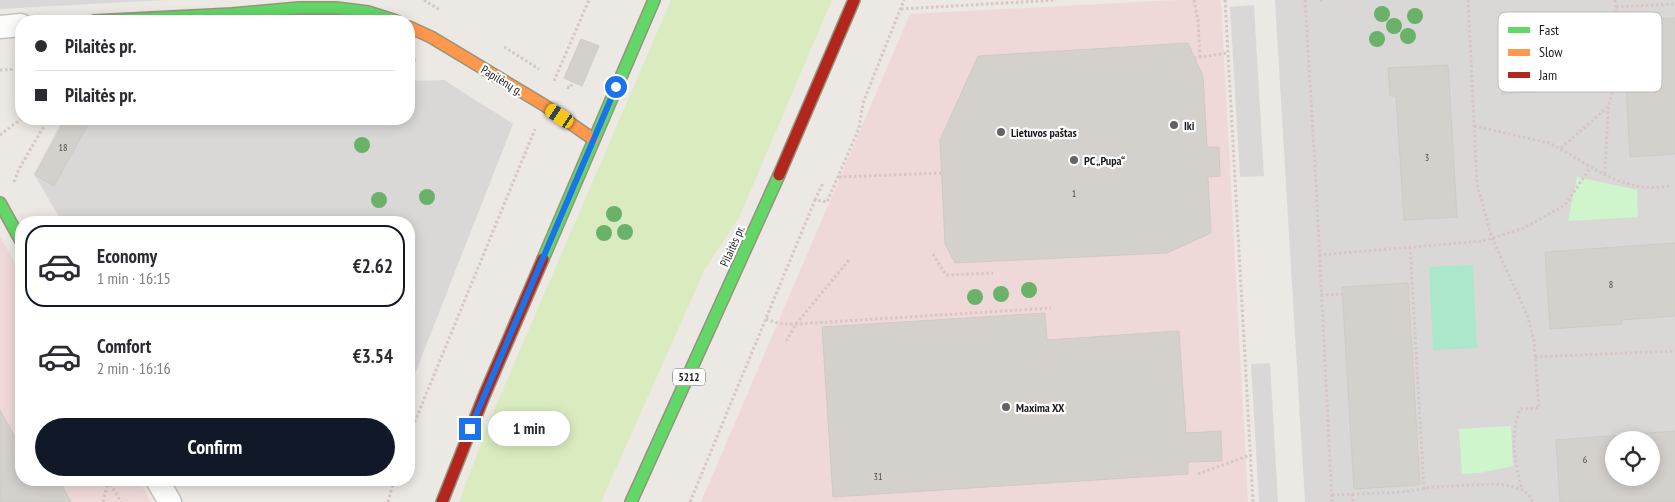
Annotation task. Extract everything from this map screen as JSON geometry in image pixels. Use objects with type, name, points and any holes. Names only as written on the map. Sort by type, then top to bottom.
[{"type":"main road","points":[[442,502],[484,396],[654,0]]},
{"type":"main road","name":"Pilaitės pr.","points":[[631,502],[784,165],[854,0]]},
{"type":"main road","points":[[212,15],[299,8],[336,8],[377,15]]},
{"type":"main road","name":"Papilėnų g.","points":[[415,30],[431,37],[544,106],[593,139]]},
{"type":"main road","points":[[1,205],[15,230]]},
{"type":"street","points":[[0,27],[15,26]]},
{"type":"street","points":[[161,486],[170,502]]},
{"type":"path","points":[[415,421],[589,0]]},
{"type":"path","points":[[815,200],[827,202],[839,177],[860,128],[863,103],[904,0]]},
{"type":"path","points":[[901,9],[1056,0]]},
{"type":"path","points":[[1194,0],[1198,21],[1200,58]]},
{"type":"path","points":[[1225,0],[1253,502]]},
{"type":"path","points":[[1304,0],[1332,502]]},
{"type":"path","points":[[1468,0],[1477,184],[1492,238],[1528,317],[1534,341],[1539,408],[1520,409],[1514,429],[1514,455],[1522,490]]},
{"type":"path","points":[[1615,0],[1616,12]]},
{"type":"path","points":[[1616,8],[1675,4]]},
{"type":"path","points":[[1194,58],[1228,53]]},
{"type":"path","points":[[0,70],[15,69]]},
{"type":"path","points":[[1605,174],[1608,107],[1612,92]]},
{"type":"path","points":[[1561,148],[1608,107]]},
{"type":"path","points":[[0,135],[15,123]]},
{"type":"path","points":[[1,205],[45,125]]},
{"type":"path","points":[[1474,126],[1549,143],[1561,148],[1590,168],[1632,186],[1646,188],[1670,186]]},
{"type":"path","points":[[1319,254],[1484,241],[1524,228],[1565,205],[1590,168]]},
{"type":"path","points":[[839,177],[942,173]]},
{"type":"path","points":[[690,502],[823,183]]},
{"type":"path","points":[[1410,247],[1424,489]]},
{"type":"path","points":[[933,254],[946,275],[993,273]]},
{"type":"path","points":[[786,340],[796,324],[849,260]]},
{"type":"path","points":[[1321,296],[1343,294]]},
{"type":"path","points":[[766,319],[780,324],[796,324],[1051,308]]},
{"type":"path","points":[[1535,358],[1675,350]]},
{"type":"path","points":[[1198,474],[1250,455]]},
{"type":"path","points":[[1332,495],[1495,484],[1511,486],[1522,490],[1528,494],[1533,502]]},
{"type":"path","points":[[103,502],[107,486]]},
{"type":"path","points":[[112,486],[121,502]]},
{"type":"path","points":[[388,502],[392,486]]},
{"type":"path","points":[[1352,494],[1353,502]]},
{"type":"shaded area","points":[[0,0],[165,0],[0,9]]},
{"type":"shaded area","points":[[1177,0],[1221,0],[1248,502],[701,502],[910,14]]},
{"type":"shaded area","points":[[1275,0],[1675,0],[1675,502],[1305,502]]},
{"type":"shaded area","points":[[1254,5],[1264,176],[1240,177],[1230,7]]},
{"type":"shaded area","points":[[444,80],[513,124],[415,374],[415,216],[58,216],[34,174],[60,125],[415,125],[415,81]]},
{"type":"shaded area","points":[[0,236],[15,263],[15,486],[142,486],[151,502],[0,502]]},
{"type":"shaded area","points":[[1270,363],[1278,502],[1259,502],[1251,364]]},
{"type":"green space","points":[[671,0],[832,0],[739,218],[705,269],[601,502],[459,502],[491,417]]},
{"type":"green space","points":[[1577,177],[1637,190],[1638,217],[1568,221]]},
{"type":"green space","points":[[1473,265],[1477,348],[1433,350],[1429,267]]},
{"type":"green space","points":[[1511,426],[1513,466],[1479,473],[1462,474],[1459,429]]},
{"type":"building","points":[[1675,18],[1675,154],[1630,157],[1626,92],[1662,92],[1662,19]]},
{"type":"building","points":[[581,39],[599,46],[582,86],[564,78]]},
{"type":"building","name":"PC „Pupa“","points":[[1188,43],[1203,76],[1207,147],[1219,147],[1220,176],[1208,177],[1211,233],[1167,253],[955,263],[945,244],[940,140],[978,56]]},
{"type":"building","points":[[1448,65],[1457,217],[1404,220],[1396,96],[1390,96],[1388,68]]},
{"type":"building","points":[[1502,92],[1536,92],[1502,94]]},
{"type":"building","points":[[63,125],[88,125],[54,186],[35,175]]},
{"type":"building","points":[[1675,243],[1675,316],[1622,320],[1622,324],[1550,329],[1545,252]]},
{"type":"building","points":[[1408,283],[1420,485],[1354,489],[1342,287]]},
{"type":"building","name":"Maxima XX","points":[[1045,313],[1047,340],[1179,331],[1186,433],[1221,431],[1222,461],[1188,462],[1188,474],[833,497],[822,327]]},
{"type":"building","points":[[0,410],[15,437],[15,486],[62,486],[71,502],[0,502]]},
{"type":"building","points":[[1675,431],[1675,502],[1560,502],[1556,440],[1605,436],[1605,486],[1660,486],[1660,432]]},
{"type":"traffic: fast","points":[[543,259],[654,0]]},
{"type":"traffic: fast","points":[[212,15],[299,8],[336,8],[377,15]]},
{"type":"traffic: fast","points":[[631,502],[779,175]]},
{"type":"traffic: fast","points":[[0,203],[15,230]]},
{"type":"traffic: slow","points":[[415,30],[431,37],[544,105],[593,139]]},
{"type":"traffic: jam","points":[[779,175],[854,0]]},
{"type":"traffic: jam","points":[[442,502],[484,396],[543,259]]},
{"type":"place","name":"Iki","points":[[1174,125]]},
{"type":"place","name":"Lietuvos paštas","points":[[1001,132]]},
{"type":"place","name":"PC „Pupa“","points":[[1074,160]]},
{"type":"place","name":"Maxima XX","points":[[1006,407]]},
{"type":"route","points":[[470,429],[616,87]]}]
